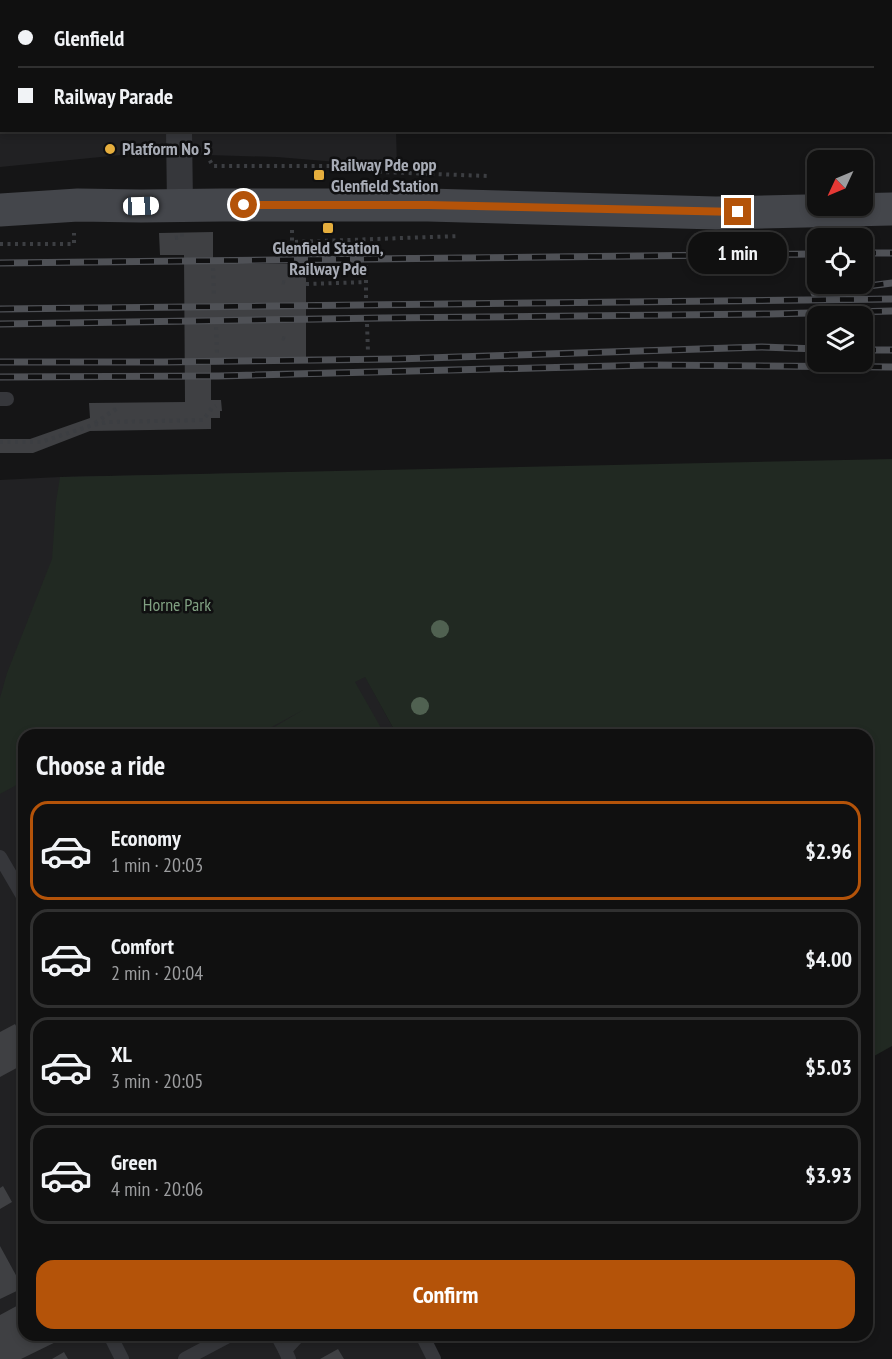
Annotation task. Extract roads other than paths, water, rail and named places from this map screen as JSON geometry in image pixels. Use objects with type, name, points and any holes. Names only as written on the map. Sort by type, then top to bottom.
[{"type":"street","points":[[179,132],[180,205]]},
{"type":"street","points":[[0,210],[78,205],[428,205],[716,213],[892,209]]},
{"type":"lane","points":[[0,857],[18,888]]},
{"type":"lane","points":[[113,1341],[122,1359]]},
{"type":"lane","points":[[185,1359],[219,1341]]},
{"type":"lane","points":[[280,1341],[287,1355]]},
{"type":"lane","points":[[287,1355],[295,1341]]},
{"type":"lane","points":[[425,1341],[434,1359]]},
{"type":"railway","points":[[873,253],[892,253]]},
{"type":"railway","points":[[0,263],[807,254]]},
{"type":"railway","points":[[873,285],[892,283]]},
{"type":"railway","points":[[0,309],[892,299]]},
{"type":"railway","points":[[0,324],[892,311]]},
{"type":"railway","points":[[0,362],[397,359],[761,347],[807,349]]},
{"type":"railway","points":[[873,350],[892,350]]},
{"type":"railway","points":[[0,377],[219,376],[651,365],[892,367]]},
{"type":"place","name":"Platform No 5","points":[[110,149]]},
{"type":"place","name":"Railway Pde opp Glenfield Station","points":[[319,175]]},
{"type":"place","name":"Glenfield Station, Railway Pde","points":[[328,228]]},
{"type":"park label","name":"Horne Park","points":[[177,605]]}]
